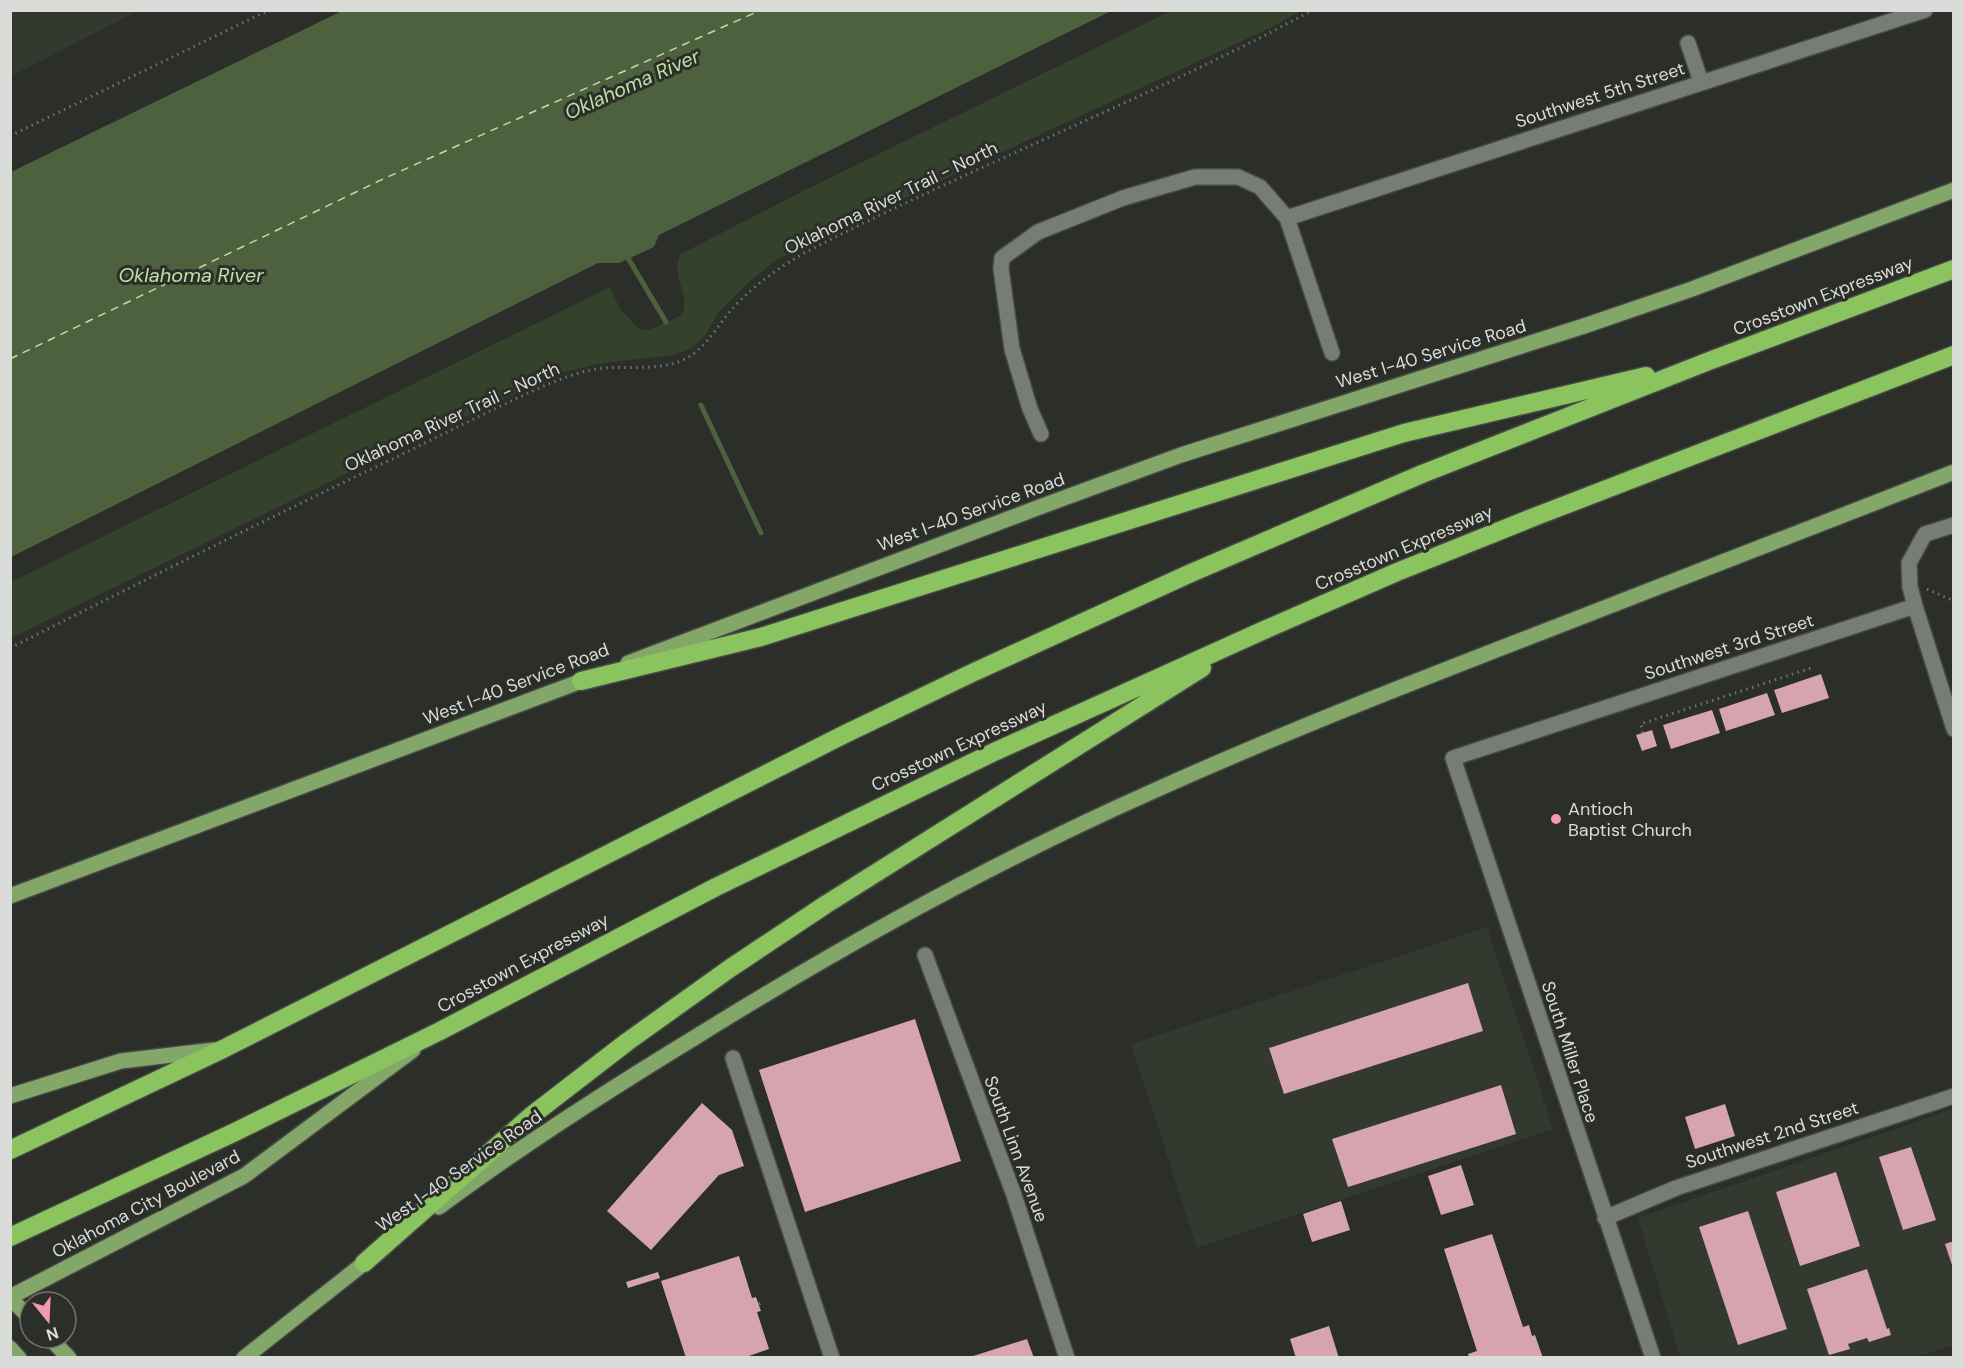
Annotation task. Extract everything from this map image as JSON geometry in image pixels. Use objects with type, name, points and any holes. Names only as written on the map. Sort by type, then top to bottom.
[{"type":"highway","name":"Crosstown Expressway","points":[[11,1150],[223,1049],[730,790],[982,668],[1191,573],[1422,474],[1709,361],[1953,269]]},
{"type":"highway","name":"Crosstown Expressway","points":[[10,1237],[235,1132],[440,1031],[726,881],[994,752],[1262,630],[1534,517],[1953,355]]},
{"type":"highway","points":[[581,681],[761,637],[1404,432],[1709,361]]},
{"type":"highway","points":[[364,1263],[531,1116],[627,1042],[729,969],[825,905],[1262,630]]},
{"type":"main road","name":"West I-40 Service Road","points":[[10,896],[828,586],[1180,456],[1692,289],[1953,190]]},
{"type":"main road","name":"West I-40 Service Road","points":[[244,1358],[452,1197],[547,1131],[710,1028],[850,946],[1046,841],[1148,793],[1283,735],[1448,668],[1953,472]]},
{"type":"main road","name":"Oklahoma City Boulevard","points":[[10,1297],[244,1176],[440,1031]]},
{"type":"main road","points":[[10,1096],[122,1061],[223,1049]]},
{"type":"main road","points":[[10,1348],[19,1358]]},
{"type":"street","name":"Southwest 5th Street","points":[[1287,218],[1924,10]]},
{"type":"street","points":[[1688,43],[1701,82]]},
{"type":"street","points":[[1041,434],[1030,409],[1012,349],[1001,269],[1002,258],[1038,232],[1092,209],[1195,177],[1238,177],[1260,187],[1287,218],[1332,353]]},
{"type":"street","points":[[1953,525],[1925,534],[1909,563],[1910,588],[1953,729]]},
{"type":"street","name":"Southwest 3rd Street","points":[[1453,758],[1915,606]]},
{"type":"street","name":"South Miller Place","points":[[1453,758],[1653,1358]]},
{"type":"street","name":"South Linn Avenue","points":[[924,956],[1014,1195],[1067,1358]]},
{"type":"street","points":[[734,1058],[832,1358]]},
{"type":"street","name":"Southwest 2nd Street","points":[[1605,1218],[1676,1188],[1953,1096]]},
{"type":"path","points":[[10,136],[269,10]]},
{"type":"path","name":"Oklahoma River Trail - North","points":[[10,648],[317,495],[546,385],[585,371],[602,368],[666,366],[685,359],[706,342],[751,290],[799,256],[950,182],[1242,47],[1313,10]]},
{"type":"path","points":[[1910,588],[1922,586],[1953,601]]},
{"type":"path","points":[[1643,733],[1641,724],[1811,668]]},
{"type":"shaded area","points":[[11,10],[138,10],[138,11],[11,76]]},
{"type":"shaded area","points":[[1171,11],[1301,11],[1270,28],[776,260],[749,282],[718,313],[706,334],[692,348],[674,355],[603,363],[559,373],[407,444],[11,638],[11,582],[610,287],[620,309],[640,330],[649,330],[682,315],[684,300],[677,269],[681,254],[801,192]]},
{"type":"shaded area","points":[[1487,927],[1553,1129],[1197,1248],[1131,1044]]},
{"type":"shaded area","points":[[1953,1109],[1953,1345],[1913,1358],[1680,1357],[1638,1218]]},
{"type":"water","name":"Oklahoma River","points":[[344,10],[1111,11],[659,235],[654,247],[619,263],[598,263],[11,557],[11,172]]},
{"type":"building","points":[[1821,674],[1829,698],[1782,713],[1774,690]]},
{"type":"building","points":[[1767,693],[1775,715],[1726,731],[1719,709]]},
{"type":"building","points":[[1712,710],[1720,733],[1671,749],[1663,725]]},
{"type":"building","points":[[1652,730],[1657,746],[1642,751],[1636,735]]},
{"type":"building","points":[[1468,983],[1483,1031],[1284,1094],[1269,1048]]},
{"type":"building","points":[[915,1019],[961,1161],[805,1212],[759,1070]]},
{"type":"building","points":[[1501,1085],[1516,1134],[1348,1187],[1332,1139]]},
{"type":"building","points":[[702,1103],[732,1130],[744,1166],[719,1175],[651,1250],[607,1211]]},
{"type":"building","points":[[1725,1104],[1735,1136],[1695,1149],[1685,1117]]},
{"type":"building","points":[[1911,1147],[1936,1220],[1903,1230],[1879,1157]]},
{"type":"building","points":[[1461,1165],[1474,1205],[1441,1215],[1428,1176]]},
{"type":"building","points":[[1836,1172],[1860,1246],[1800,1266],[1776,1192]]},
{"type":"building","points":[[1341,1201],[1350,1230],[1312,1242],[1303,1214]]},
{"type":"building","points":[[1748,1211],[1787,1329],[1738,1345],[1699,1227]]},
{"type":"building","points":[[1492,1234],[1523,1327],[1529,1325],[1543,1358],[1469,1358],[1468,1354],[1477,1351],[1444,1249]]},
{"type":"building","points":[[1954,1241],[1954,1268],[1953,1268],[1945,1244]]},
{"type":"building","points":[[739,1256],[752,1298],[756,1297],[761,1311],[757,1312],[769,1349],[743,1358],[686,1358],[661,1281]]},
{"type":"building","points":[[1867,1269],[1891,1335],[1869,1342],[1867,1338],[1848,1344],[1850,1349],[1829,1355],[1807,1289]]},
{"type":"building","points":[[658,1272],[660,1278],[628,1288],[626,1282]]},
{"type":"building","points":[[1329,1326],[1339,1358],[1296,1358],[1290,1339]]},
{"type":"building","points":[[1027,1339],[1034,1358],[970,1358],[970,1357]]},
{"type":"waterway","points":[[628,258],[666,322]]},
{"type":"waterway","points":[[701,405],[761,533]]},
{"type":"ferry route","points":[[10,359],[383,179],[761,10]]},
{"type":"place","name":"Antioch Baptist Church","points":[[1556,819]]}]
